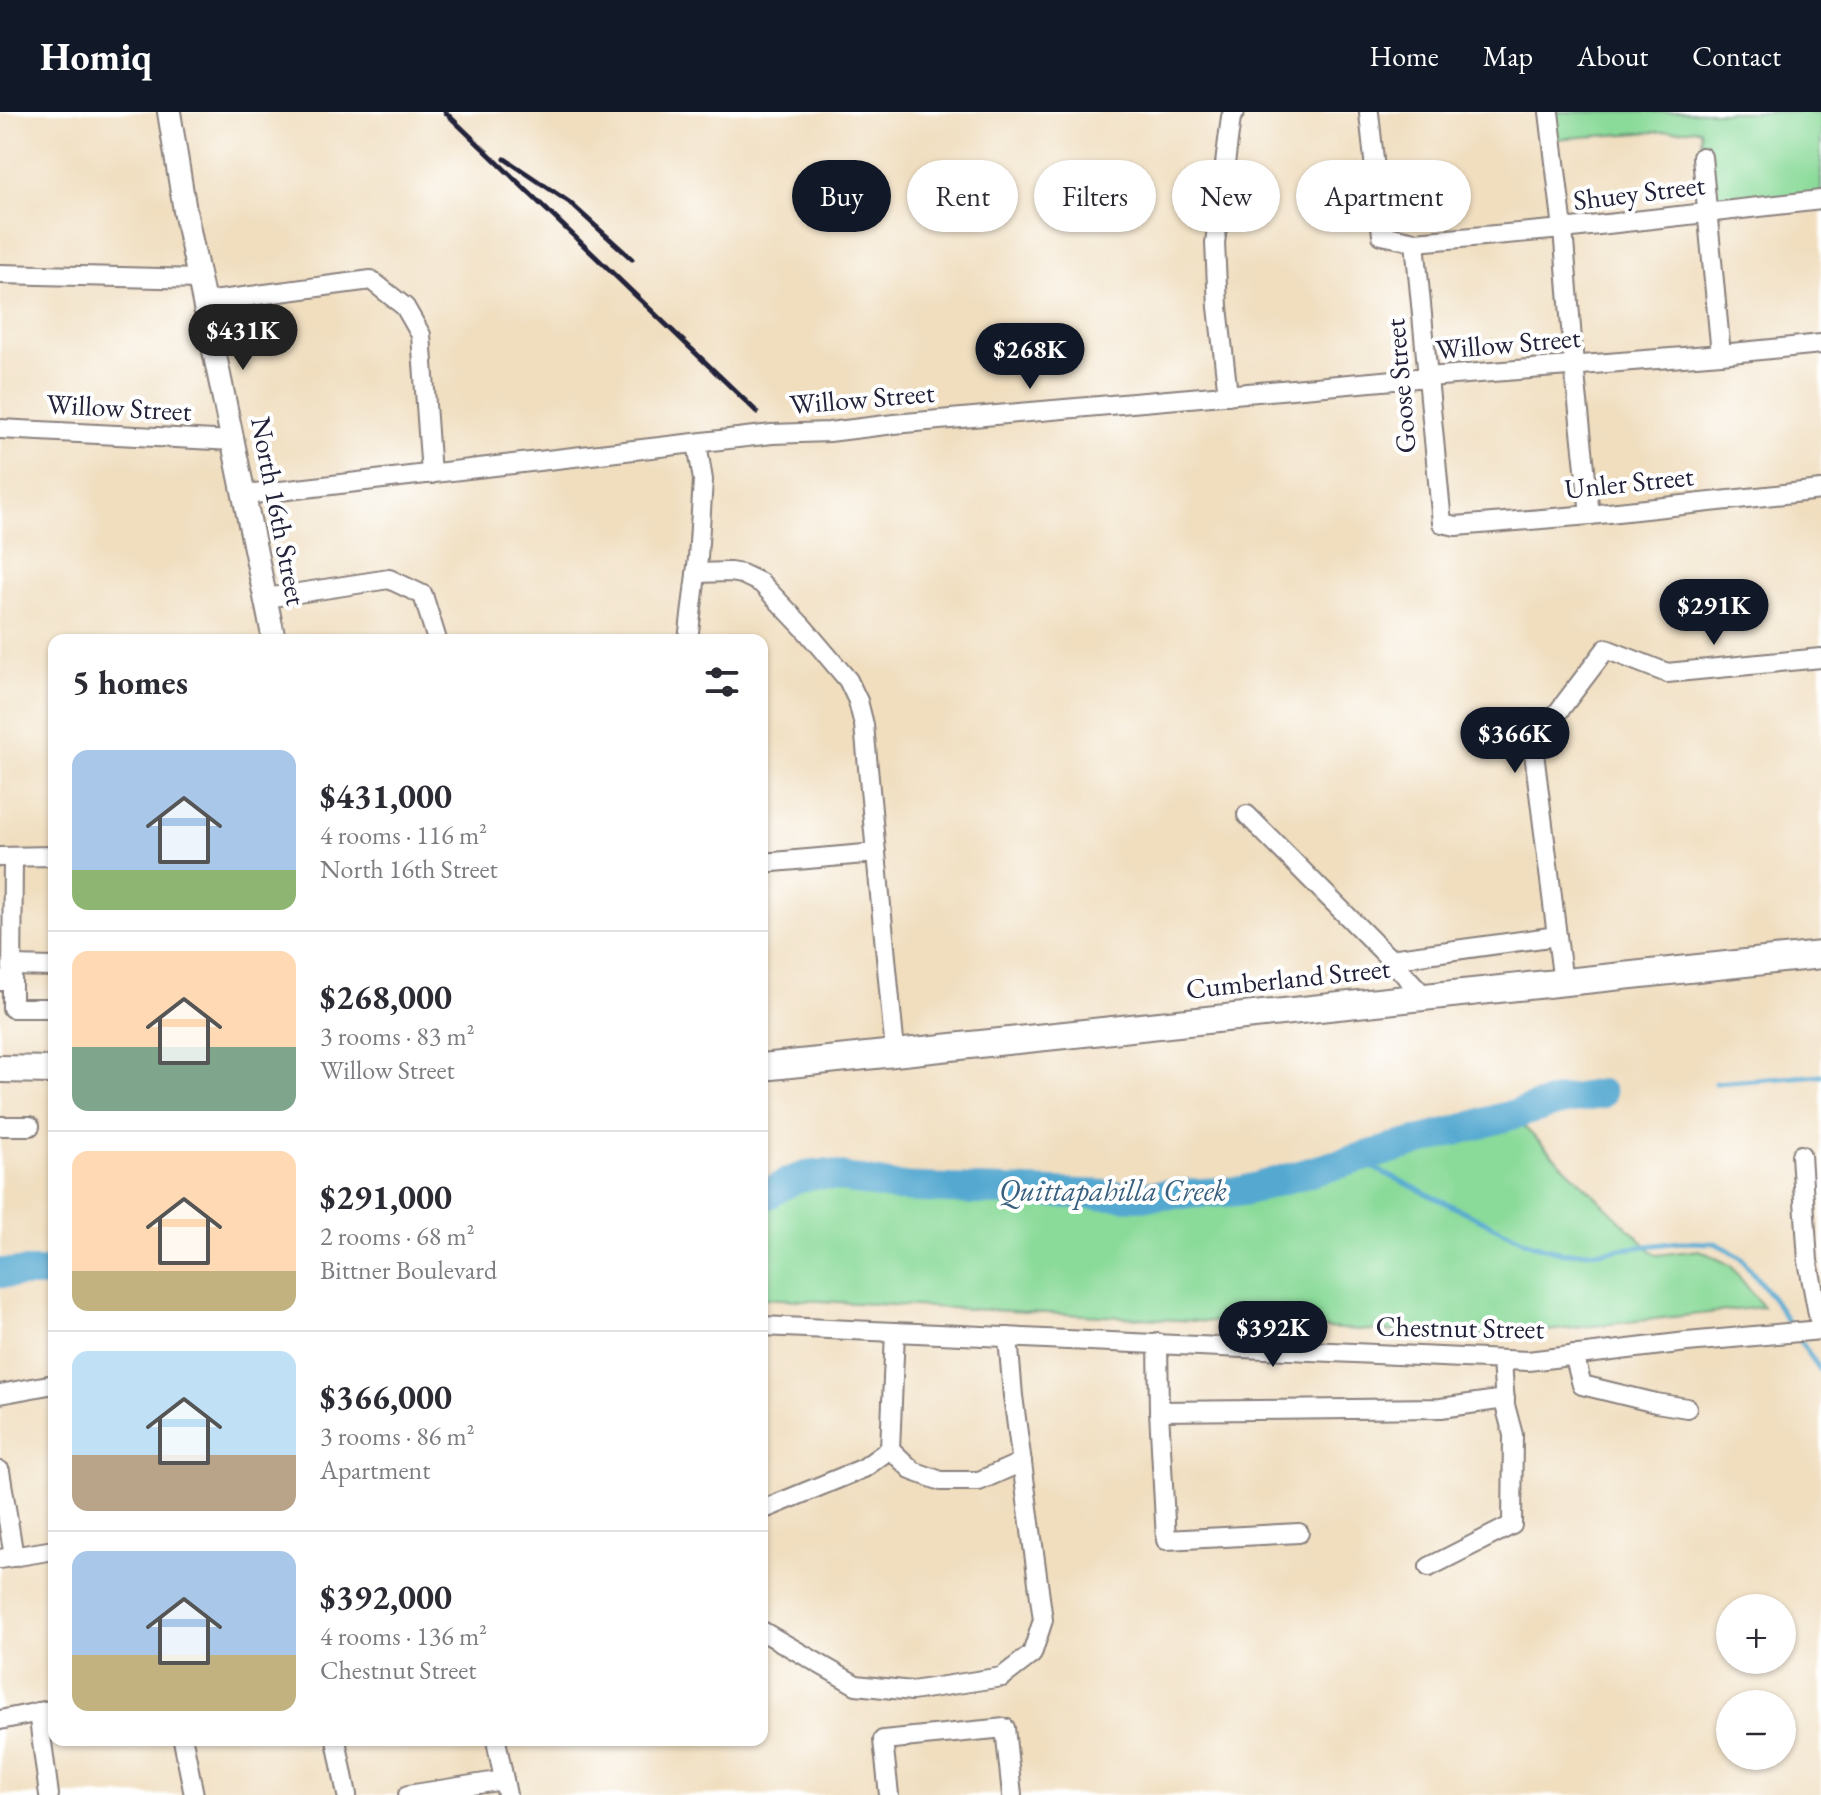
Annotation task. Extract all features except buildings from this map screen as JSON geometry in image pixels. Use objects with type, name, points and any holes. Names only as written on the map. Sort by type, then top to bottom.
[{"type":"highway","name":"Cumberland Street","points":[[768,1066],[1821,955]]},
{"type":"highway","points":[[0,1069],[48,1070]]},
{"type":"main road","name":"North 16th Street","points":[[169,112],[185,211],[273,634]]},
{"type":"street","points":[[1228,395],[1218,307],[1215,243],[1231,117],[1235,112]]},
{"type":"street","points":[[1549,112],[1590,515]]},
{"type":"street","points":[[1369,113],[1382,235],[1415,242]]},
{"type":"street","points":[[1702,157],[1721,354]]},
{"type":"street","name":"Shuey Street","points":[[1415,242],[1821,200]]},
{"type":"street","name":"Goose Street","points":[[1415,242],[1442,523]]},
{"type":"street","points":[[0,274],[200,279]]},
{"type":"street","points":[[205,302],[371,280],[405,307],[421,335],[431,474]]},
{"type":"street","name":"Willow Street","points":[[245,495],[772,434],[829,432],[1821,344]]},
{"type":"street","name":"Willow Street","points":[[0,429],[234,441]]},
{"type":"street","points":[[689,634],[703,480],[697,443]]},
{"type":"street","name":"Unler Street","points":[[1442,523],[1456,526],[1590,515],[1821,490]]},
{"type":"street","points":[[696,573],[730,572],[761,583],[848,680],[858,701],[864,725],[895,1052]]},
{"type":"street","points":[[266,598],[389,579],[423,595],[435,634]]},
{"type":"street","points":[[1563,983],[1533,745],[1606,649],[1667,673],[1821,658]]},
{"type":"street","points":[[1247,815],[1424,996]]},
{"type":"street","points":[[768,862],[876,853]]},
{"type":"street","points":[[48,856],[7,857],[7,939],[12,1008],[48,1008]]},
{"type":"street","points":[[1390,959],[1557,936]]},
{"type":"street","points":[[7,939],[48,963]]},
{"type":"street","points":[[0,1126],[30,1126]]},
{"type":"street","points":[[1801,1155],[1816,1330]]},
{"type":"street","name":"Chestnut Street","points":[[768,1326],[1528,1361],[1816,1330]]},
{"type":"street","points":[[895,1332],[890,1449],[913,1471],[941,1481],[979,1481],[1022,1462]]},
{"type":"street","points":[[768,1634],[856,1685],[912,1691],[1002,1677],[1032,1654],[1043,1620],[1008,1337]]},
{"type":"street","points":[[1158,1343],[1166,1540],[1299,1533]]},
{"type":"street","points":[[1574,1355],[1582,1385],[1687,1408]]},
{"type":"street","points":[[1429,1567],[1512,1525],[1513,1435],[1505,1399],[1502,1360]]},
{"type":"street","points":[[0,1394],[48,1385]]},
{"type":"street","points":[[1159,1411],[1441,1408],[1505,1399]]},
{"type":"street","points":[[768,1508],[864,1468],[890,1449]]},
{"type":"street","points":[[0,1471],[7,1558],[48,1551]]},
{"type":"street","points":[[0,1720],[46,1711],[49,1795]]},
{"type":"street","points":[[889,1795],[883,1740],[1005,1728],[1012,1795]]},
{"type":"street","points":[[184,1746],[194,1795]]},
{"type":"street","points":[[337,1746],[347,1795]]},
{"type":"street","points":[[408,1795],[506,1787],[497,1746]]},
{"type":"green space","points":[[1550,112],[1821,112],[1821,200],[1707,211],[1700,129],[1553,139]]},
{"type":"green space","points":[[1520,1123],[1656,1255],[1700,1250],[1730,1265],[1763,1307],[1494,1337],[768,1298],[768,1204],[801,1187],[820,1183],[896,1197],[1147,1206],[1244,1199]]},
{"type":"waterway","name":"Quittapahilla Creek","points":[[1715,1083],[1821,1075]]},
{"type":"waterway","name":"Quittapahilla Creek","points":[[768,1194],[791,1181],[824,1174],[895,1187],[1138,1196],[1243,1191],[1561,1101],[1601,1094]]},
{"type":"waterway","points":[[1357,1160],[1531,1244],[1564,1253],[1680,1242],[1715,1243],[1742,1259],[1791,1327]]},
{"type":"waterway","name":"Quittapahilla Creek","points":[[0,1273],[48,1273]]},
{"type":"waterway","points":[[1796,1335],[1821,1371]]},
{"type":"railway","points":[[445,112],[757,412]]},
{"type":"railway","points":[[505,159],[569,202],[632,259]]}]
